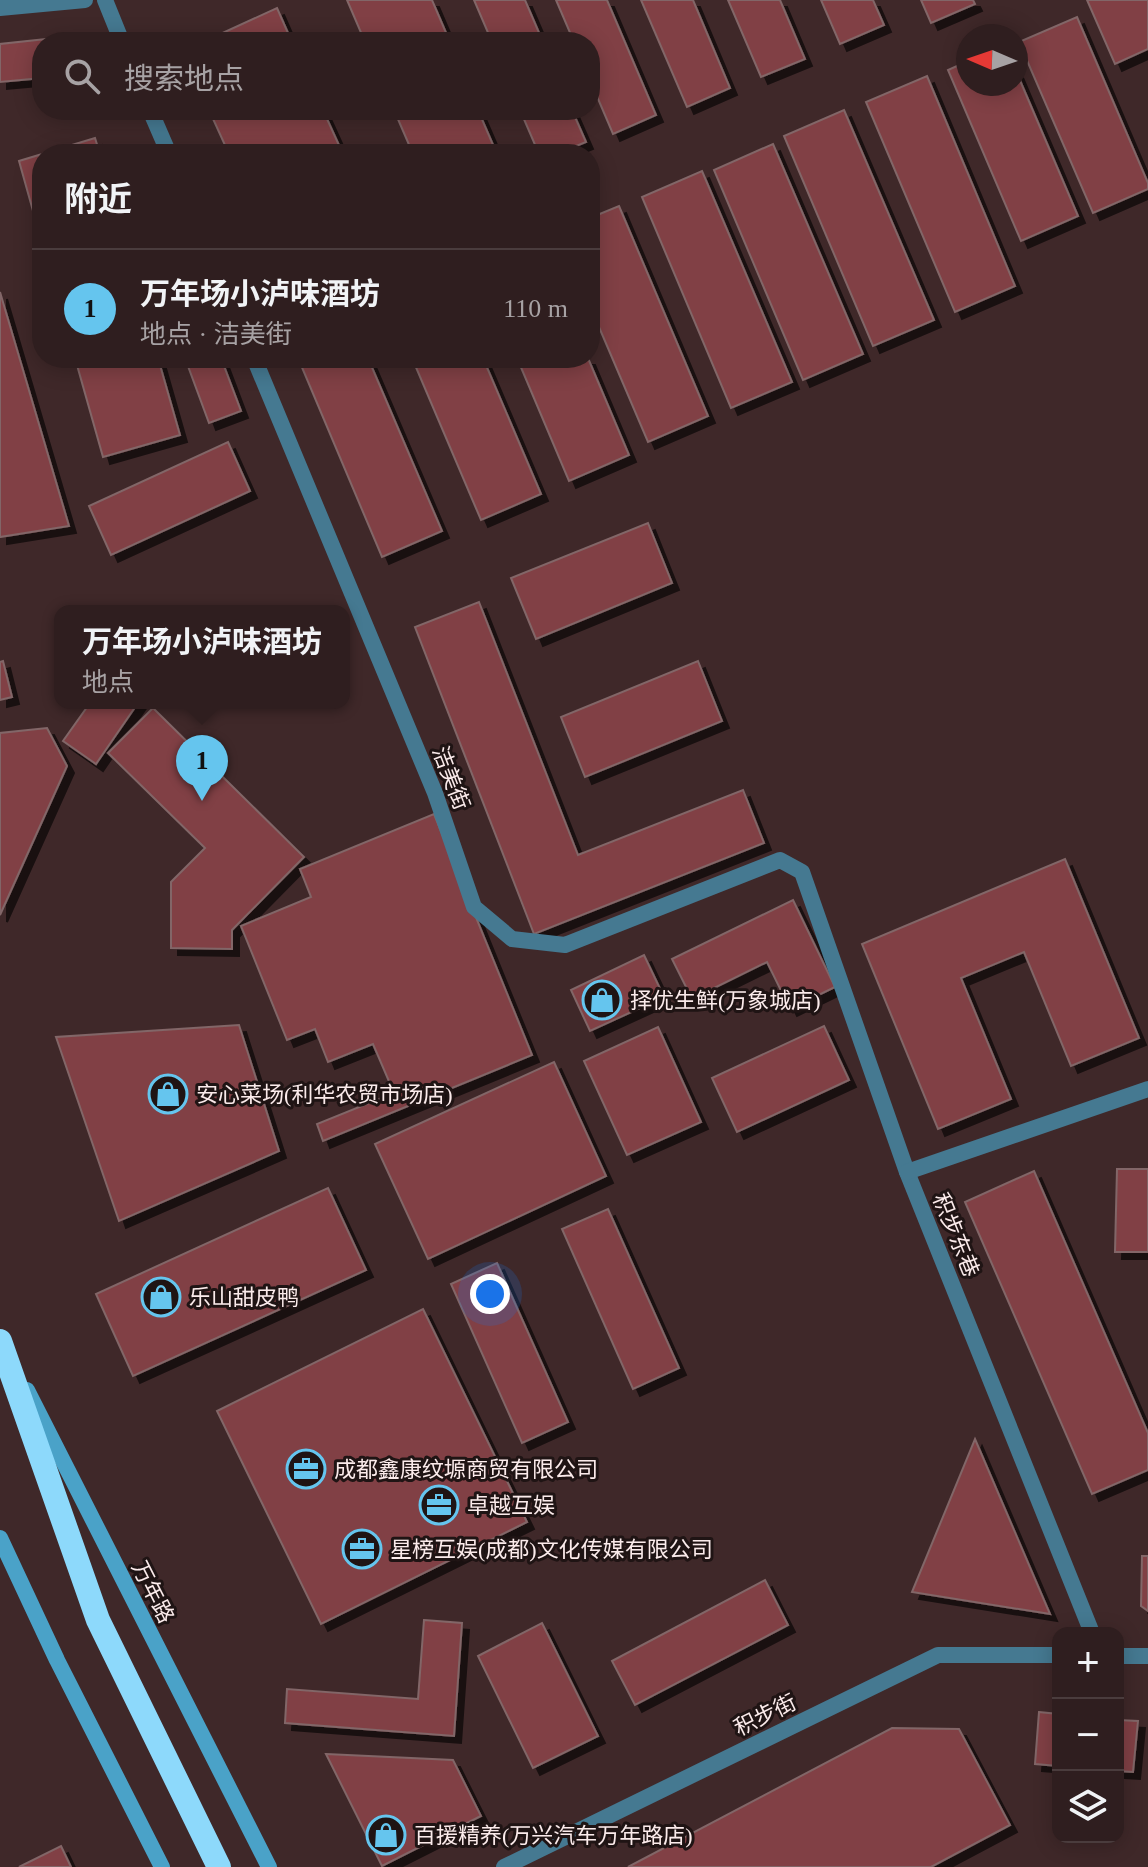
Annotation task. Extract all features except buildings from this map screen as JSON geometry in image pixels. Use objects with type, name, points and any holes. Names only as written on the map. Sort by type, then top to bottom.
[{"type":"highway","points":[[0,1338],[98,1620],[219,1867]]},
{"type":"main road","name":"万年路","points":[[0,1338],[269,1867]]},
{"type":"main road","points":[[0,1538],[57,1660],[162,1867]]},
{"type":"street","points":[[0,8],[85,0]]},
{"type":"street","points":[[105,0],[118,32]]},
{"type":"street","points":[[154,120],[165,144]]},
{"type":"street","name":"洁美街","points":[[258,368],[435,793],[474,907],[512,939],[565,945],[780,860]]},
{"type":"street","name":"积步东巷","points":[[780,860],[802,872],[907,1172],[1090,1627]]},
{"type":"street","points":[[907,1172],[1148,1089]]},
{"type":"street","name":"积步街","points":[[504,1867],[938,1655],[1052,1655]]},
{"type":"street","points":[[1124,1656],[1148,1656]]},
{"type":"place","name":"万年场小泸味酒坊","points":[[202,801]]},
{"type":"place","name":"择优生鲜(万象城店)","points":[[602,1000]]},
{"type":"place","name":"安心菜场(利华农贸市场店)","points":[[168,1094]]},
{"type":"place","name":"乐山甜皮鸭","points":[[161,1297]]},
{"type":"place","name":"成都鑫康纹塬商贸有限公司","points":[[306,1469]]},
{"type":"place","name":"卓越互娱","points":[[439,1505]]},
{"type":"place","name":"星榜互娱(成都)文化传媒有限公司","points":[[362,1549]]},
{"type":"place","name":"百援精养(万兴汽车万年路店)","points":[[386,1835]]}]
